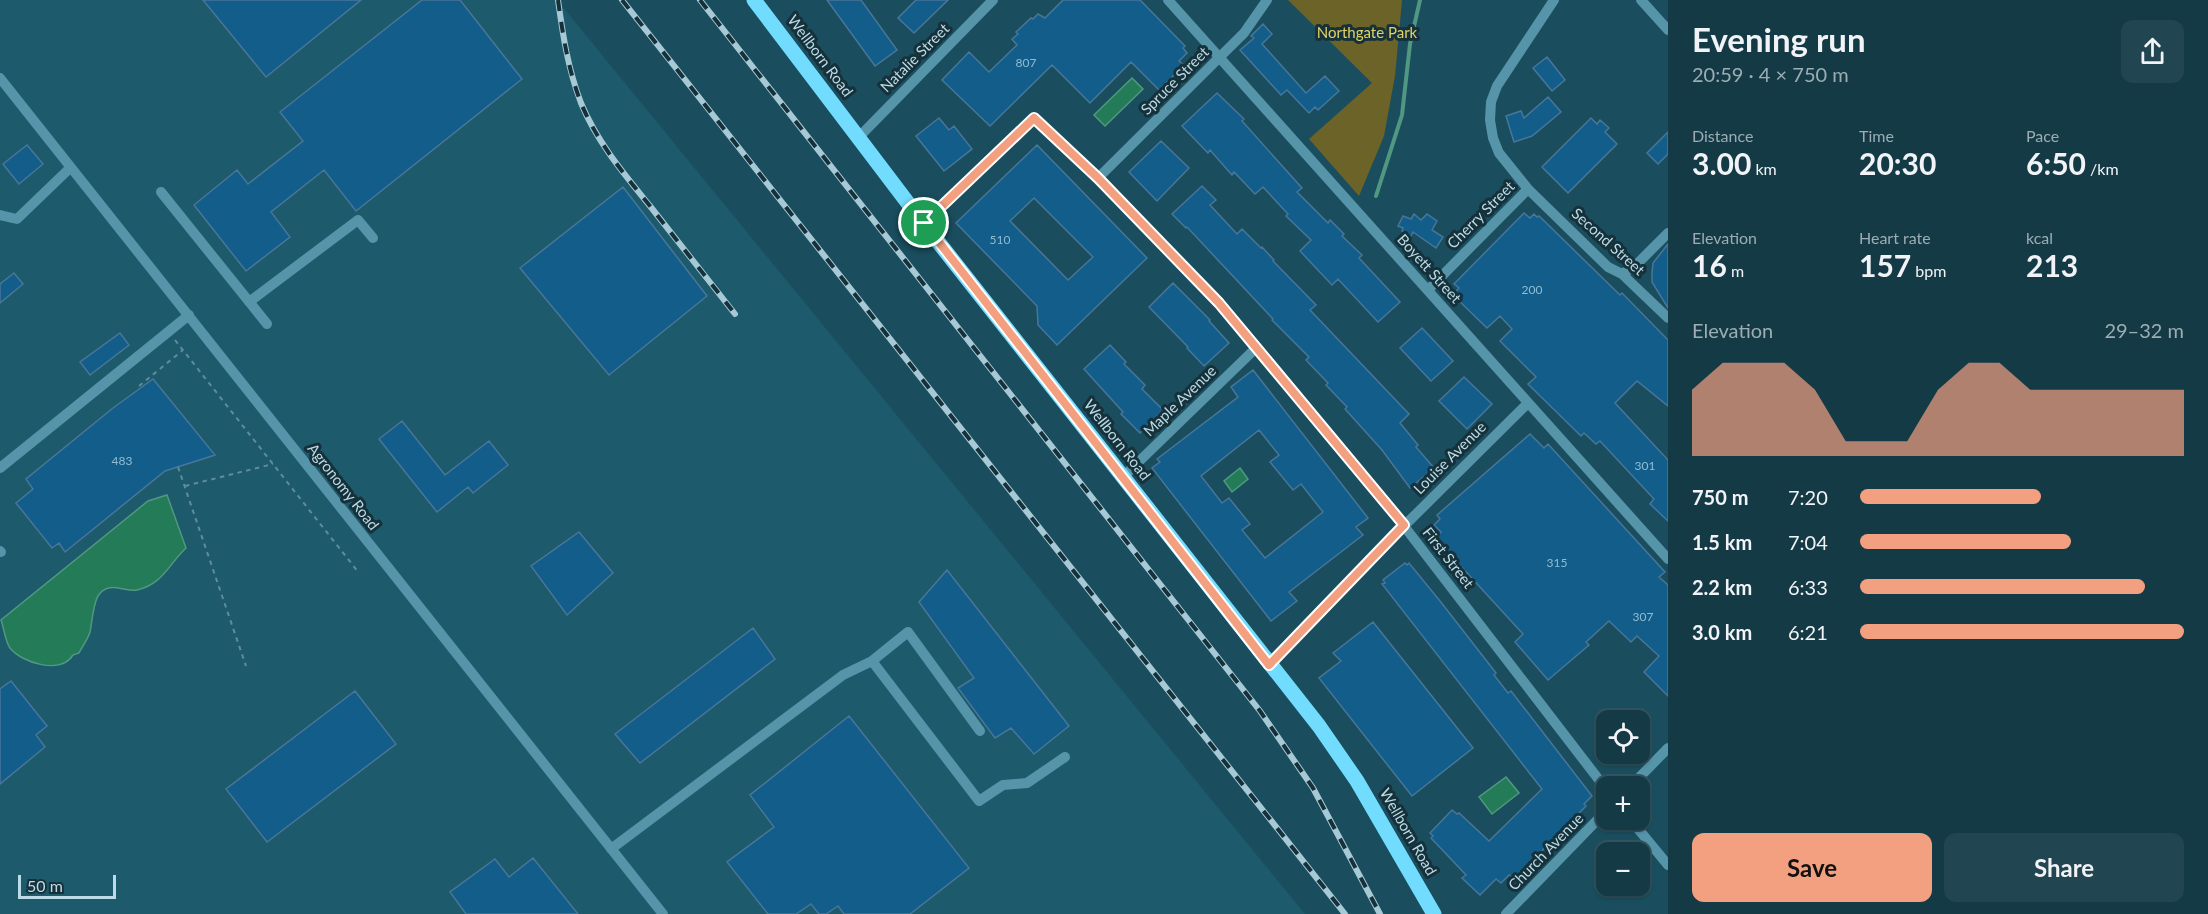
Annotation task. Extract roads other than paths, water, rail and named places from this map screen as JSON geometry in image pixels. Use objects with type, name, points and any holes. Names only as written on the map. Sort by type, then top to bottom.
[{"type":"main road","name":"Wellborn Road","points":[[754,0],[924,223],[1319,726],[1358,781],[1434,914]]},
{"type":"street","name":"Natalie Street","points":[[859,137],[993,0]]},
{"type":"street","name":"Boyett Street","points":[[1168,0],[1668,559]]},
{"type":"street","name":"Spruce Street","points":[[1098,178],[1244,33],[1267,0]]},
{"type":"street","name":"Cherry Street","points":[[1428,290],[1528,189],[1499,153],[1492,138],[1491,102],[1497,86],[1554,0]]},
{"type":"street","points":[[1641,0],[1668,30]]},
{"type":"street","name":"Agronomy Road","points":[[0,78],[663,914]]},
{"type":"street","name":"First Street","points":[[924,223],[1034,118],[1098,178],[1219,303],[1257,347],[1404,525],[1596,776]]},
{"type":"street","points":[[0,215],[17,219],[70,168]]},
{"type":"street","name":"Second Street","points":[[1528,189],[1608,267],[1622,274],[1668,318]]},
{"type":"street","points":[[160,192],[267,324]]},
{"type":"street","points":[[249,302],[358,220],[373,238]]},
{"type":"street","points":[[1622,274],[1635,266],[1668,233]]},
{"type":"street","points":[[0,468],[189,315]]},
{"type":"street","name":"Maple Avenue","points":[[1123,477],[1257,347]]},
{"type":"street","name":"Louise Avenue","points":[[1269,665],[1404,525],[1528,403]]},
{"type":"street","points":[[611,849],[843,675],[872,661],[908,632],[980,731]]},
{"type":"street","points":[[872,661],[979,801],[1003,785],[1027,783],[1065,757]]},
{"type":"street","points":[[1641,776],[1668,748]]},
{"type":"street","name":"Church Avenue","points":[[1506,914],[1596,821]]},
{"type":"street","points":[[1639,830],[1668,865]]},
{"type":"waterway","points":[[1376,196],[1402,115],[1410,44],[1420,0]]},
{"type":"railway","points":[[558,0],[573,78],[587,117],[621,170],[735,314]]},
{"type":"railway","points":[[622,0],[1345,914]]},
{"type":"railway","points":[[700,0],[1260,711],[1313,788],[1380,914]]},
{"type":"park label","name":"Northgate Park","points":[[1367,33]]}]
